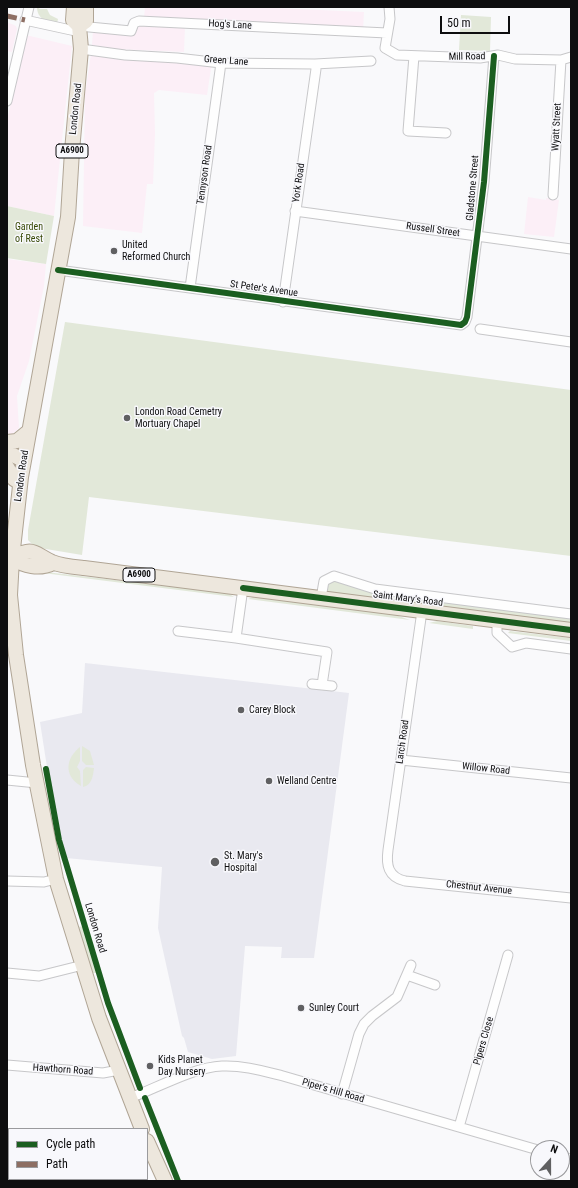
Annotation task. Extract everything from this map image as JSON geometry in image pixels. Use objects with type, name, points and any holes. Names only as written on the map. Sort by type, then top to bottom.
[{"type":"main road","name":"A6900","points":[[74,7],[73,20],[80,29],[86,21],[86,7]]},
{"type":"main road","name":"London Road","points":[[80,29],[81,49],[68,216],[23,460],[9,595],[16,656],[37,783],[56,879],[99,1018],[142,1128]]},
{"type":"main road","points":[[7,442],[17,442],[28,432]]},
{"type":"main road","points":[[7,452],[23,460]]},
{"type":"main road","points":[[7,463],[23,460]]},
{"type":"main road","points":[[7,467],[14,479],[20,483]]},
{"type":"main road","name":"Saint Mary's Road","points":[[12,558],[24,551],[28,551],[39,554],[53,563],[84,568],[571,630]]},
{"type":"main road","points":[[148,1143],[165,1181]]},
{"type":"street","points":[[7,101],[29,7]]},
{"type":"street","points":[[387,33],[390,18],[389,7]]},
{"type":"street","points":[[25,20],[80,29]]},
{"type":"street","name":"Hog's Lane","points":[[80,29],[131,31],[134,23],[139,21],[387,33]]},
{"type":"street","name":"Mill Road","points":[[387,33],[385,48],[387,52],[397,55],[480,58],[494,56],[519,59],[561,60],[571,57]]},
{"type":"street","name":"Green Lane","points":[[81,49],[125,56],[178,58],[221,63],[315,64],[371,62]]},
{"type":"street","points":[[7,54],[17,57]]},
{"type":"street","points":[[414,56],[408,131],[446,133]]},
{"type":"street","name":"Gladstone Street","points":[[465,322],[478,236],[484,182],[494,56]]},
{"type":"street","name":"Wyatt Street","points":[[553,195],[561,60]]},
{"type":"street","name":"Tennyson Road","points":[[190,288],[221,63]]},
{"type":"street","name":"York Road","points":[[283,302],[316,69],[315,64]]},
{"type":"street","name":"Russell Street","points":[[295,211],[571,249]]},
{"type":"street","name":"St Peter's Avenue","points":[[58,270],[441,323],[461,325],[465,322]]},
{"type":"street","points":[[480,329],[571,342]]},
{"type":"street","name":"Saint Mary's Road","points":[[322,598],[324,581],[334,576],[375,589],[571,614]]},
{"type":"street","points":[[236,638],[243,588]]},
{"type":"street","name":"Larch Road","points":[[390,872],[387,861],[422,611]]},
{"type":"street","points":[[497,621],[497,633],[500,638],[512,647],[526,643],[571,649]]},
{"type":"street","points":[[178,631],[327,652],[322,685]]},
{"type":"street","points":[[312,684],[332,686]]},
{"type":"street","name":"Willow Road","points":[[401,760],[571,778]]},
{"type":"street","points":[[7,780],[37,783]]},
{"type":"street","name":"Chestnut Avenue","points":[[390,872],[400,880],[410,882],[571,898]]},
{"type":"street","points":[[7,881],[44,882],[56,879]]},
{"type":"street","name":"Pipers Close","points":[[459,1127],[508,955]]},
{"type":"street","points":[[7,973],[38,976],[83,965]]},
{"type":"street","points":[[342,1094],[358,1034],[364,1024],[372,1016],[397,997],[411,965]]},
{"type":"street","points":[[407,975],[435,985]]},
{"type":"street","name":"Hawthorn Road","points":[[7,1065],[103,1073],[119,1070]]},
{"type":"street","name":"Piper's Hill Road","points":[[130,1098],[204,1069],[222,1066],[244,1067],[264,1071],[530,1148]]},
{"type":"shaded area","points":[[145,7],[254,7],[364,12],[363,30],[144,18]]},
{"type":"shaded area","points":[[7,22],[16,26],[17,29],[12,52],[7,51]]},
{"type":"shaded area","points":[[139,23],[185,26],[184,52],[116,49],[92,45],[93,30],[132,34]]},
{"type":"shaded area","points":[[26,35],[72,46],[54,216],[7,206],[7,120]]},
{"type":"shaded area","points":[[91,54],[212,62],[207,95],[159,90],[154,93],[155,134],[153,184],[147,184],[142,233],[83,226],[85,94]]},
{"type":"shaded area","points":[[528,197],[546,200],[546,198],[559,200],[554,237],[524,234]]},
{"type":"shaded area","points":[[7,259],[46,264],[44,286],[29,361],[17,396],[19,428],[11,435],[7,436]]},
{"type":"shaded area","name":"St. Mary's Hospital","points":[[85,663],[349,693],[314,958],[281,958],[282,947],[245,946],[236,1056],[212,1059],[188,1052],[182,1036],[158,928],[162,867],[66,858],[55,819],[40,722],[82,713]]},
{"type":"green space","points":[[37,7],[40,9],[47,9],[50,15],[58,19],[57,24],[43,19],[37,11]]},
{"type":"green space","points":[[461,15],[491,17],[490,51],[459,50]]},
{"type":"green space","name":"Garden of Rest","points":[[7,206],[54,216],[46,264],[7,258]]},
{"type":"green space","points":[[65,322],[571,390],[571,556],[89,497],[82,555],[40,548],[28,540],[28,530]]},
{"type":"green space","points":[[37,571],[228,593],[234,597],[43,573]]},
{"type":"green space","points":[[333,580],[571,618],[571,625],[329,593],[327,588]]},
{"type":"green space","points":[[253,597],[396,615],[410,620],[248,599]]},
{"type":"green space","points":[[437,621],[473,626],[473,629],[429,623]]},
{"type":"green space","points":[[510,631],[571,638],[571,641],[508,633]]},
{"type":"green space","points":[[82,746],[90,751],[94,765],[86,765],[82,761]]},
{"type":"green space","points":[[80,747],[80,761],[77,767],[80,771],[81,786],[75,782],[69,772],[68,767],[71,757]]},
{"type":"green space","points":[[86,767],[94,768],[94,771],[90,782],[83,787],[83,770]]},
{"type":"green space","points":[[83,926],[97,973],[90,973],[78,927]]},
{"type":"marked path","points":[[7,16],[25,20]]},
{"type":"cycle path","points":[[58,270],[461,325],[465,322],[467,317],[484,182],[494,56]]},
{"type":"cycle path","points":[[243,588],[571,630]]},
{"type":"cycle path","points":[[46,769],[59,840],[108,1003],[140,1088]]},
{"type":"cycle path","points":[[145,1098],[178,1181]]},
{"type":"place","name":"United Reformed Church","points":[[114,251]]},
{"type":"place","name":"London Road Cemetry Mortuary Chapel","points":[[127,418]]},
{"type":"place","name":"Carey Block","points":[[241,710]]},
{"type":"place","name":"Welland Centre","points":[[269,781]]},
{"type":"place","name":"St. Mary's Hospital","points":[[215,862]]},
{"type":"place","name":"Sunley Court","points":[[301,1008]]},
{"type":"place","name":"Kids Planet Day Nursery","points":[[150,1066]]}]
